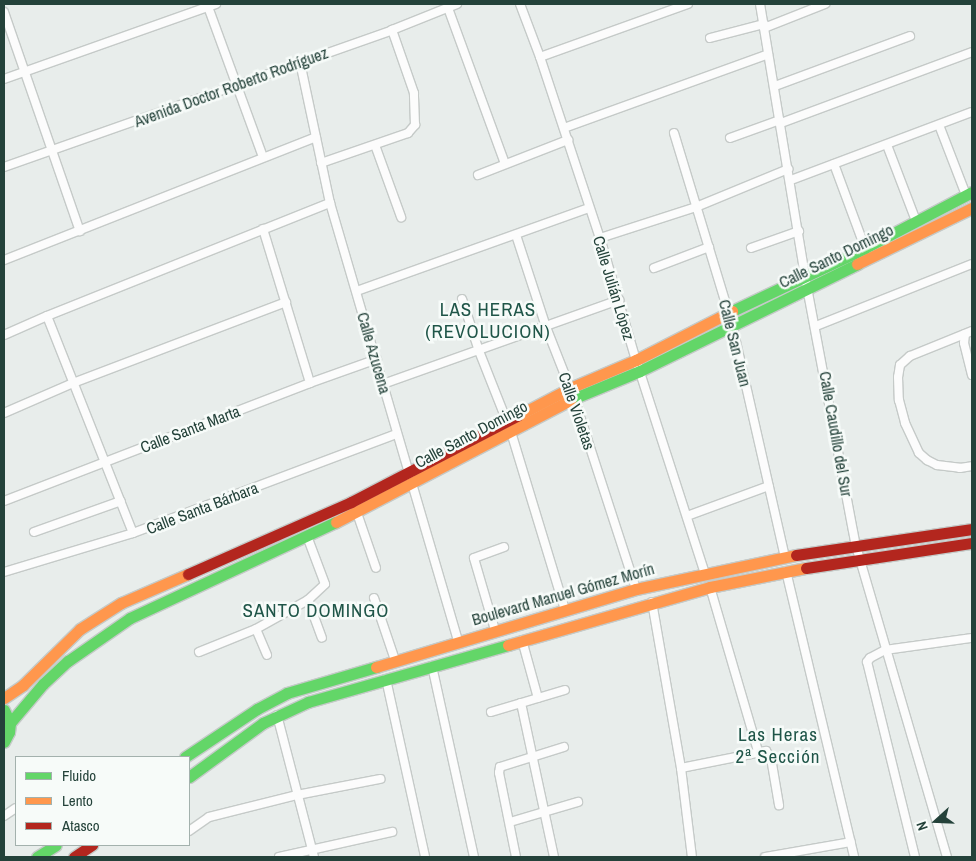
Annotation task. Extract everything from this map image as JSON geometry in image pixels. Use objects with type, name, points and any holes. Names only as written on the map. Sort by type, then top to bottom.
[{"type":"street","name":"Avenida Doctor Roberto Rodríguez","points":[[4,167],[237,83],[392,30],[457,4]]},
{"type":"street","name":"Calle Julián López","points":[[520,4],[540,57],[600,238],[638,366],[705,573]]},
{"type":"street","points":[[540,57],[688,4]]},
{"type":"street","name":"Calle Caudillo del Sur","points":[[760,4],[791,180],[806,283],[816,326],[856,546],[947,857]]},
{"type":"street","points":[[710,38],[764,26],[825,4]]},
{"type":"street","points":[[4,79],[210,5],[263,157]]},
{"type":"street","points":[[448,8],[505,164]]},
{"type":"street","points":[[4,12],[80,231]]},
{"type":"street","points":[[321,163],[408,133],[415,125],[414,93],[392,30]]},
{"type":"street","points":[[775,86],[910,36]]},
{"type":"street","points":[[730,138],[972,52]]},
{"type":"street","points":[[564,128],[768,54]]},
{"type":"street","name":"Calle Azucena","points":[[300,62],[330,203],[458,641]]},
{"type":"street","points":[[791,180],[972,112]]},
{"type":"street","points":[[939,125],[969,194]]},
{"type":"street","name":"Calle San Juan","points":[[674,133],[730,318],[785,557]]},
{"type":"street","points":[[4,260],[316,137]]},
{"type":"street","points":[[478,175],[568,140]]},
{"type":"street","points":[[375,144],[401,217]]},
{"type":"street","points":[[887,145],[916,221]]},
{"type":"street","points":[[834,164],[865,248]]},
{"type":"street","points":[[600,238],[696,207],[788,169]]},
{"type":"street","name":"Calle Santo Domingo","points":[[806,283],[865,248],[969,194]]},
{"type":"street","points":[[4,335],[330,203]]},
{"type":"street","points":[[357,291],[589,208]]},
{"type":"street","name":"Calle Santo Domingo","points":[[10,724],[43,684],[95,640],[130,618],[307,536],[356,510],[507,421],[638,366],[730,318],[972,208]]},
{"type":"street","points":[[263,229],[310,383]]},
{"type":"street","points":[[752,248],[799,232]]},
{"type":"street","name":"Calle Violetas","points":[[516,235],[546,327],[572,393],[636,589]]},
{"type":"street","points":[[654,268],[709,247]]},
{"type":"street","points":[[816,326],[972,264]]},
{"type":"street","points":[[462,299],[479,351],[511,432],[565,610]]},
{"type":"street","points":[[383,384],[619,300]]},
{"type":"street","points":[[4,413],[73,383],[286,302]]},
{"type":"street","points":[[47,316],[134,533]]},
{"type":"street","points":[[968,332],[964,343],[972,375]]},
{"type":"street","points":[[968,332],[910,356],[900,365],[899,400],[905,423],[919,453],[937,465],[960,468],[972,466]]},
{"type":"street","name":"Calle Santa Marta","points":[[4,501],[377,359]]},
{"type":"street","name":"Calle Santo Domingo","points":[[4,698],[23,685],[80,629],[121,603],[511,432],[572,393]]},
{"type":"street","name":"Calle Santa Bárbara","points":[[4,572],[134,533],[397,434]]},
{"type":"street","points":[[687,516],[768,486]]},
{"type":"street","points":[[34,532],[121,501]]},
{"type":"street","points":[[356,510],[376,568]]},
{"type":"street","name":"Boulevard Manuel Gómez Morín","points":[[186,756],[257,709],[287,692],[636,589],[785,557],[972,529]]},
{"type":"street","points":[[199,652],[256,629],[308,600],[325,584],[307,536]]},
{"type":"street","name":"Boulevard Manuel Gómez Morín","points":[[190,776],[276,715],[308,702],[652,602],[710,587],[786,570],[972,543]]},
{"type":"street","points":[[495,630],[474,558],[504,548]]},
{"type":"street","points":[[786,570],[854,857]]},
{"type":"street","points":[[710,587],[758,751]]},
{"type":"street","points":[[374,598],[401,658],[411,672]]},
{"type":"street","points":[[308,600],[322,638]]},
{"type":"street","points":[[652,602],[681,768],[692,857]]},
{"type":"street","points":[[256,629],[267,655]]},
{"type":"street","points":[[915,857],[867,666],[870,658],[885,650],[972,638]]},
{"type":"street","points":[[522,640],[538,698]]},
{"type":"street","points":[[432,666],[474,857]]},
{"type":"street","points":[[386,679],[425,857]]},
{"type":"street","points":[[491,712],[565,690]]},
{"type":"street","points":[[521,703],[554,857]]},
{"type":"street","points":[[4,710],[10,724],[9,732],[4,742]]},
{"type":"street","points":[[276,715],[314,854]]},
{"type":"street","points":[[516,857],[499,773],[500,768],[564,747]]},
{"type":"street","points":[[681,768],[758,751],[766,751],[771,758],[779,805]]},
{"type":"street","points":[[190,830],[209,817],[297,795],[380,779]]},
{"type":"street","points":[[510,822],[578,802]]},
{"type":"street","points":[[4,816],[15,809]]},
{"type":"street","points":[[279,857],[314,854],[392,832]]},
{"type":"street","points":[[765,857],[851,842]]},
{"type":"street","points":[[37,857],[54,846]]},
{"type":"street","points":[[74,857],[90,846]]},
{"type":"traffic: fast","points":[[732,311],[865,248],[972,192]]},
{"type":"traffic: fast","points":[[570,400],[640,371],[857,264]]},
{"type":"traffic: fast","points":[[10,723],[43,684],[68,661],[130,618],[336,522]]},
{"type":"traffic: fast","points":[[190,776],[263,723],[308,702],[508,645]]},
{"type":"traffic: fast","points":[[186,756],[257,709],[287,693],[376,667]]},
{"type":"traffic: fast","points":[[4,710],[10,723],[9,732],[4,742]]},
{"type":"traffic: fast","points":[[37,857],[54,846]]},
{"type":"traffic: slow","points":[[857,264],[972,208]]},
{"type":"traffic: slow","points":[[517,416],[570,388],[636,360],[732,311]]},
{"type":"traffic: slow","points":[[336,522],[570,400]]},
{"type":"traffic: slow","points":[[376,667],[636,589],[796,555]]},
{"type":"traffic: slow","points":[[508,645],[710,587],[806,568]]},
{"type":"traffic: slow","points":[[4,698],[23,685],[80,629],[121,603],[188,574]]},
{"type":"traffic: jam","points":[[188,574],[351,502],[517,416]]},
{"type":"traffic: jam","points":[[796,555],[972,529]]},
{"type":"traffic: jam","points":[[806,568],[972,543]]},
{"type":"traffic: jam","points":[[74,857],[90,846]]},
{"type":"district","name":"LAS HERAS (REVOLUCION)","points":[[488,321]]},
{"type":"district","name":"SANTO DOMINGO","points":[[316,611]]},
{"type":"district","name":"Las Heras 2ª Sección","points":[[778,746]]}]
